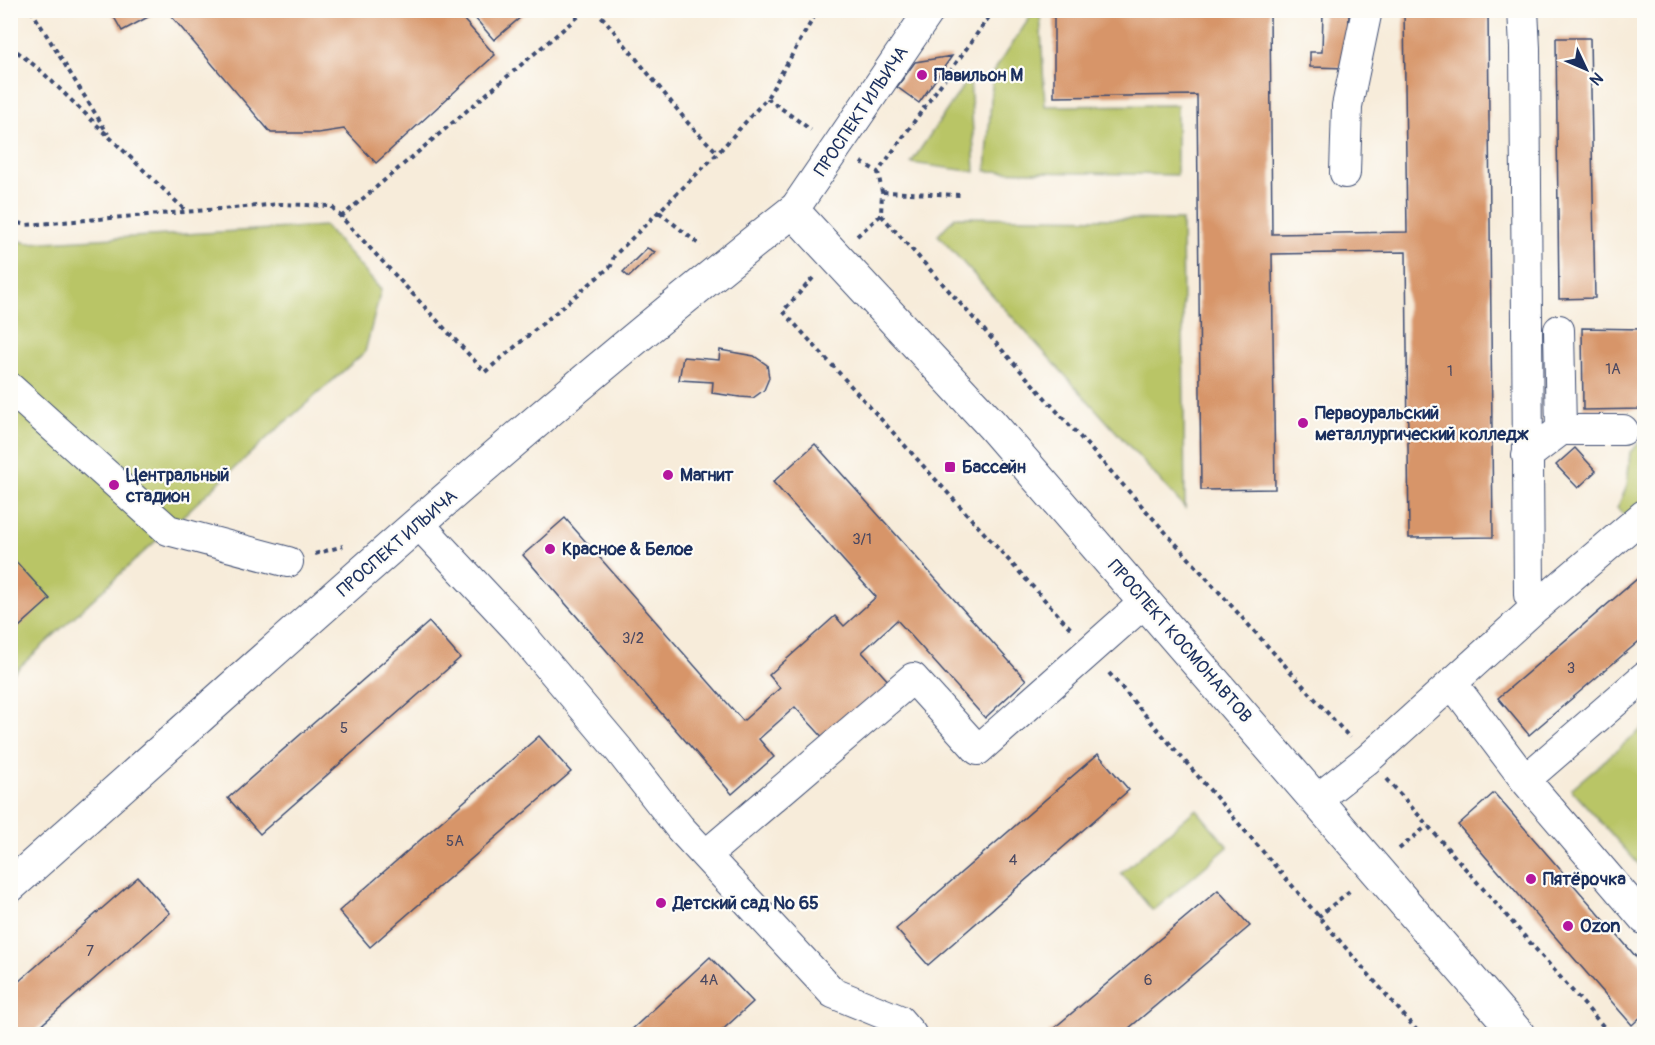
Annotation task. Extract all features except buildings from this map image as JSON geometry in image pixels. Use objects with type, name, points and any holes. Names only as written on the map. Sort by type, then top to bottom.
[{"type":"main road","points":[[793,211],[834,254]]},
{"type":"main road","name":"ПРОСПЕКТ ИЛЬИЧА","points":[[10,886],[418,523],[685,297],[793,211]]},
{"type":"main road","name":"ПРОСПЕКТ КОСМОНАВТОВ","points":[[834,254],[992,424],[1518,1035]]},
{"type":"street","name":"ПРОСПЕКТ ИЛЬИЧА","points":[[793,211],[930,10]]},
{"type":"street","points":[[1345,173],[1347,106],[1367,10]]},
{"type":"street","points":[[1523,10],[1527,456],[1525,596]]},
{"type":"street","points":[[1559,330],[1561,430]]},
{"type":"street","points":[[10,388],[168,530],[288,562]]},
{"type":"street","points":[[1527,456],[1561,430],[1623,430]]},
{"type":"street","points":[[1316,800],[1368,759],[1452,683],[1525,596],[1644,515]]},
{"type":"street","points":[[418,523],[518,630],[619,750],[680,828],[833,993],[899,1020],[911,1035]]},
{"type":"street","points":[[706,855],[913,678],[978,750],[1146,601]]},
{"type":"street","points":[[1525,780],[1644,677]]},
{"type":"street","points":[[1452,683],[1525,780],[1644,919]]},
{"type":"path","points":[[31,10],[112,140]]},
{"type":"path","points":[[341,217],[586,10]]},
{"type":"path","points":[[595,10],[688,123],[718,153]]},
{"type":"path","points":[[10,221],[26,225],[280,204],[331,206],[486,372],[611,266],[614,256],[718,153],[766,98],[818,10]]},
{"type":"path","points":[[994,10],[878,172],[882,192],[881,215],[1368,759],[1610,1035]]},
{"type":"path","points":[[10,46],[39,69],[187,212]]},
{"type":"path","points":[[882,192],[960,195]]},
{"type":"path","points":[[783,311],[834,254]]},
{"type":"green space","points":[[1035,10],[1040,11],[1045,106],[1177,105],[1177,175],[986,171],[993,72]]},
{"type":"green space","points":[[970,76],[975,172],[911,163]]},
{"type":"green space","points":[[955,217],[1182,220],[1185,508],[938,235]]},
{"type":"green space","name":"Центральный стадион","points":[[325,226],[381,290],[365,352],[266,439],[11,675],[11,238],[27,243]]},
{"type":"green space","points":[[1644,438],[1644,506],[1625,515],[1617,508],[1627,486],[1630,452]]},
{"type":"green space","points":[[1644,727],[1644,864],[1641,867],[1571,789]]},
{"type":"green space","points":[[1196,809],[1228,847],[1153,911],[1121,873]]},
{"type":"place","name":"Павильон М","points":[[922,75]]},
{"type":"place","name":"Первоуральский металлургический колледж","points":[[1303,423]]},
{"type":"place","name":"Бассейн","points":[[950,467]]},
{"type":"place","name":"Магнит","points":[[668,475]]},
{"type":"place","name":"Центральный стадион","points":[[114,485]]},
{"type":"place","name":"Красное & Белое","points":[[550,549]]},
{"type":"place","name":"Пятёрочка","points":[[1531,879]]},
{"type":"place","name":"Детский сад № 65","points":[[661,903]]},
{"type":"place","name":"Ozon","points":[[1568,926]]}]
